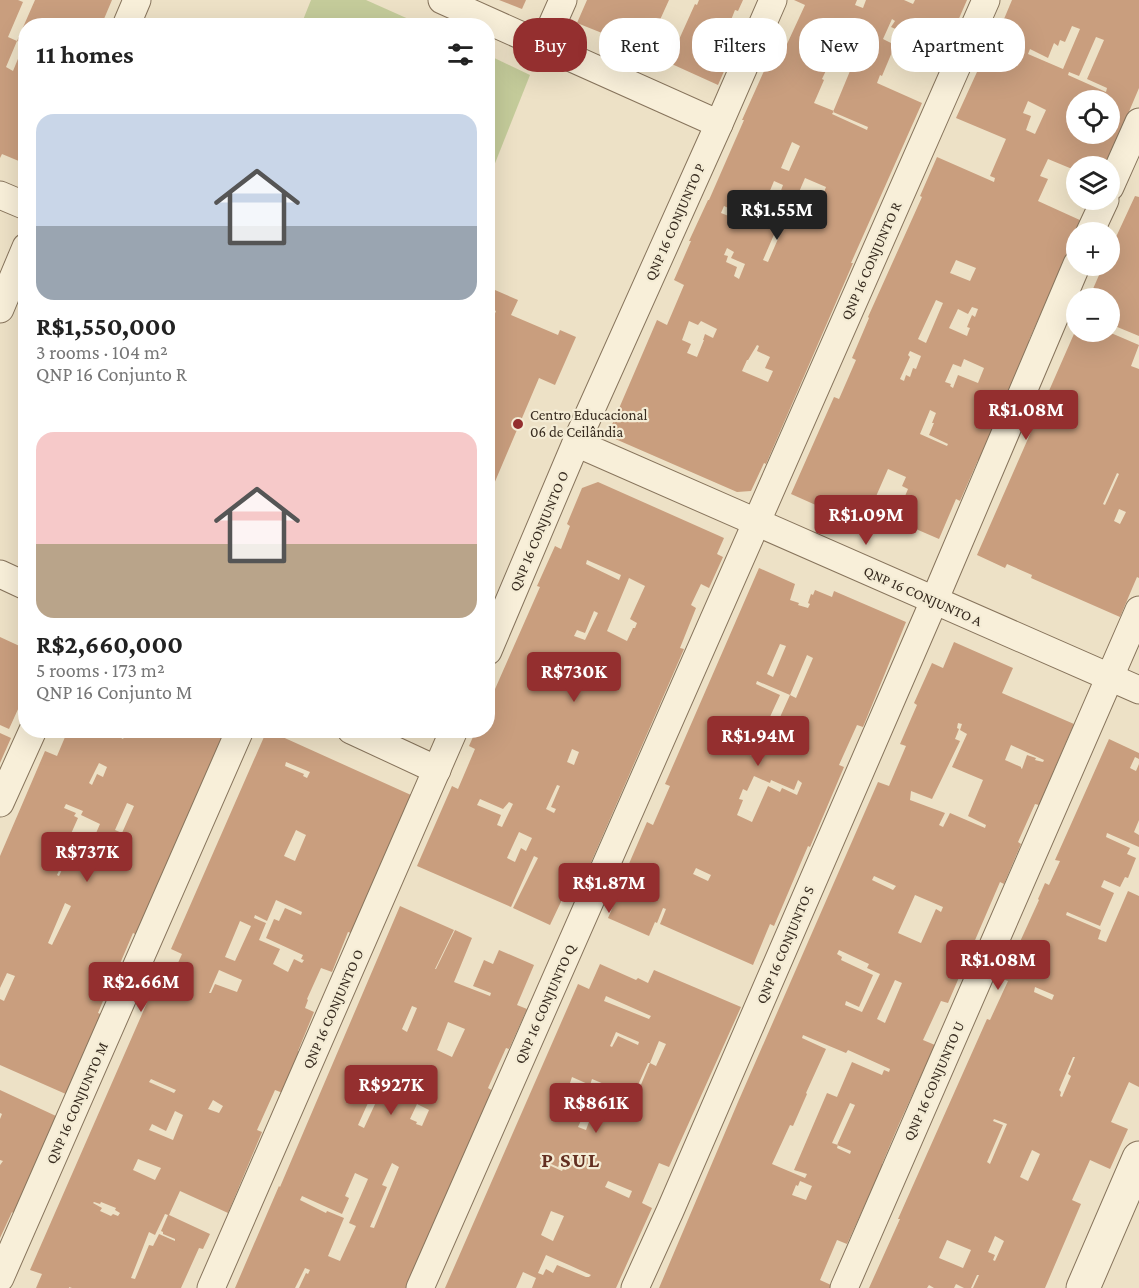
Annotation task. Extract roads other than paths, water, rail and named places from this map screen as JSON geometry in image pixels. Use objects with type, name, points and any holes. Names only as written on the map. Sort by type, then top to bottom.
[{"type":"street","points":[[129,18],[137,0]]},
{"type":"street","points":[[442,0],[482,18]]},
{"type":"street","points":[[555,18],[563,0]]},
{"type":"street","name":"QNP 16 CONJUNTO P","points":[[576,443],[720,124],[773,0]]},
{"type":"street","name":"QNP 16 CONJUNTO R","points":[[756,522],[986,0]]},
{"type":"street","points":[[495,24],[513,32]]},
{"type":"street","points":[[587,65],[720,124]]},
{"type":"street","points":[[1120,165],[1139,122]]},
{"type":"street","points":[[0,195],[18,203]]},
{"type":"street","points":[[0,309],[18,266]]},
{"type":"street","name":"QNP 16 CONJUNTO S","points":[[635,1288],[934,601],[1072,276]]},
{"type":"street","name":"QNP 16 CONJUNTO A","points":[[576,443],[1139,690]]},
{"type":"street","name":"QNP 16 CONJUNTO O","points":[[495,634],[576,443]]},
{"type":"street","name":"QNP 16 CONJUNTO Q","points":[[420,1288],[756,522]]},
{"type":"street","points":[[0,574],[18,582]]},
{"type":"street","name":"QNP 16 CONJUNTO U","points":[[844,1288],[1139,610]]},
{"type":"street","points":[[0,803],[29,738]]},
{"type":"street","name":"QNP 16 CONJUNTO M","points":[[0,1278],[236,738]]},
{"type":"street","points":[[368,738],[437,770]]},
{"type":"street","name":"QNP 16 CONJUNTO O","points":[[211,1288],[451,738]]},
{"type":"street","points":[[1083,1288],[1128,1203],[1139,1158]]},
{"type":"place","name":"Centro Educacional 06 de Ceilândia","points":[[518,424]]},
{"type":"district","name":"P SUL","points":[[571,1160]]}]
